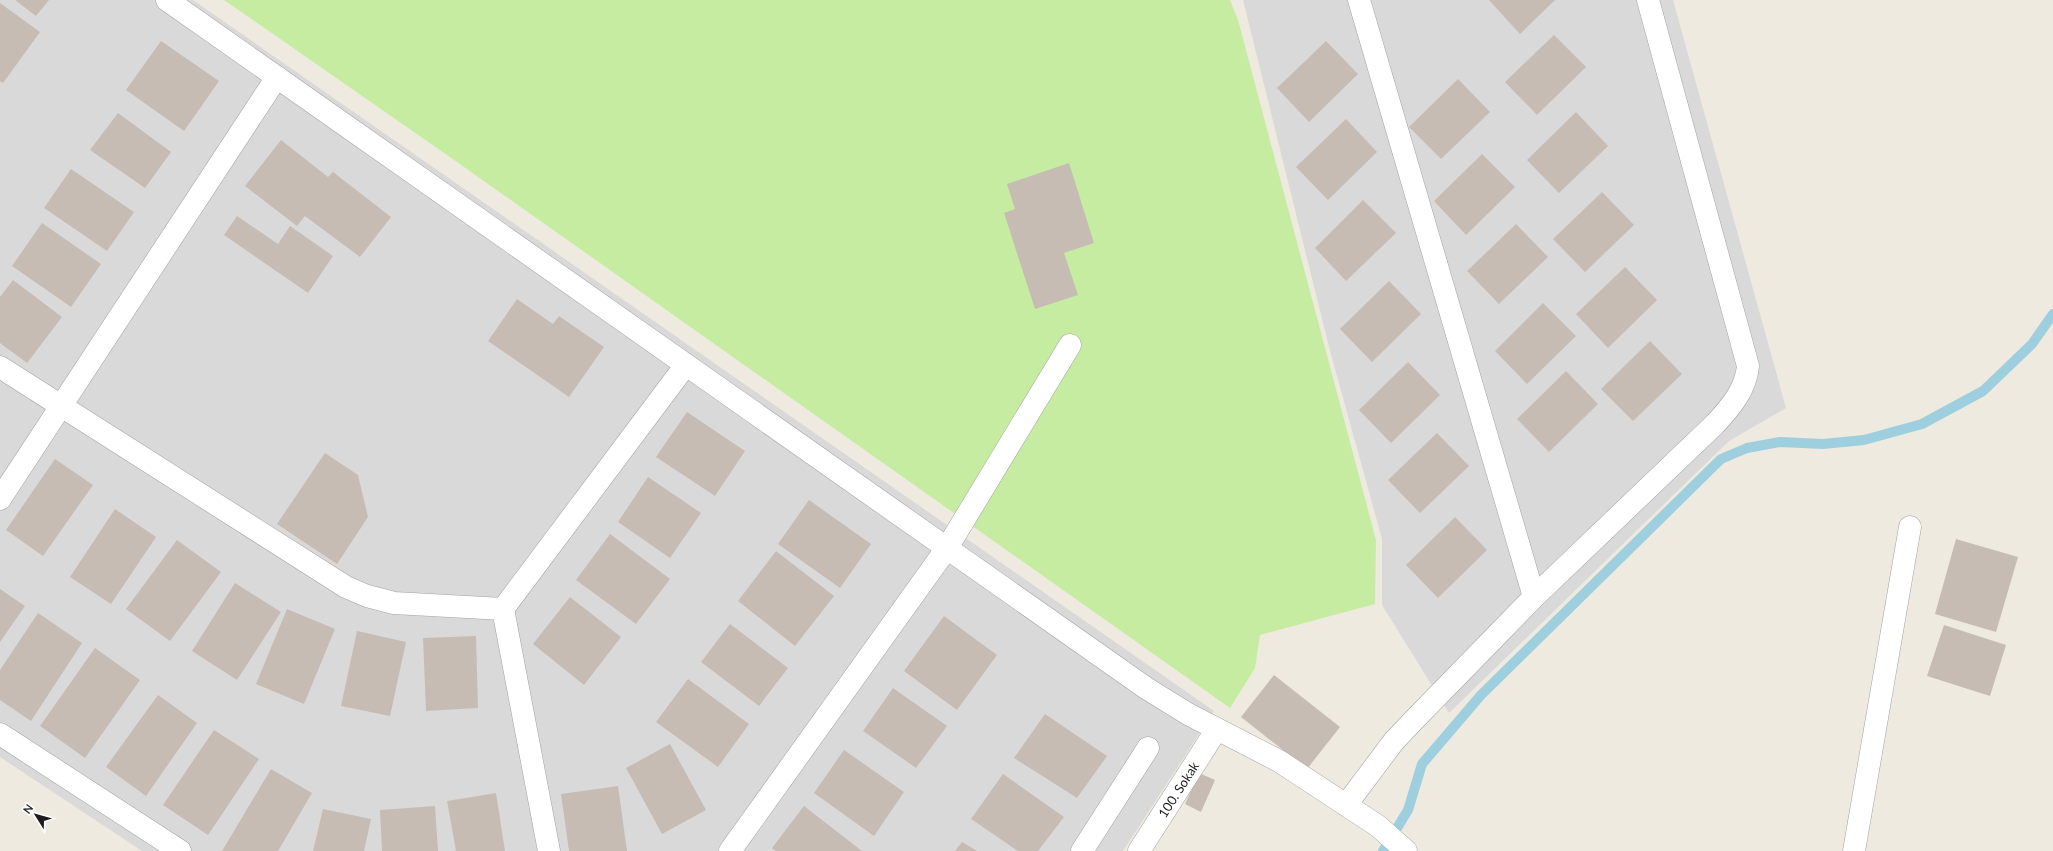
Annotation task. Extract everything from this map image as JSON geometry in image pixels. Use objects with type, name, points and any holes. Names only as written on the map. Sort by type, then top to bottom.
[{"type":"street","points":[[167,0],[685,366],[1146,688],[1217,729],[1279,761],[1378,826],[1406,851]]},
{"type":"street","points":[[1359,0],[1534,597]]},
{"type":"street","points":[[1346,805],[1394,741],[1534,597],[1715,424],[1731,407],[1747,380],[1748,366],[1648,0]]},
{"type":"street","points":[[0,499],[278,77]]},
{"type":"street","points":[[730,851],[947,548],[1070,345]]},
{"type":"street","points":[[549,851],[503,609],[685,366]]},
{"type":"street","points":[[0,367],[346,587],[367,596],[394,603],[503,609]]},
{"type":"street","points":[[1854,851],[1910,527]]},
{"type":"street","name":"100. Sokak","points":[[1139,851],[1217,729]]},
{"type":"street","points":[[0,734],[180,851]]},
{"type":"street","points":[[1082,851],[1148,748]]},
{"type":"shaded area","points":[[0,0],[193,0],[1214,711],[1123,851],[142,851],[0,757]]},
{"type":"shaded area","points":[[1243,0],[1673,0],[1786,408],[1729,441],[1449,713],[1382,605],[1382,539],[1329,347]]},
{"type":"green space","points":[[224,0],[1230,0],[1238,20],[1376,540],[1375,604],[1260,635],[1255,668],[1230,708],[447,155]]},
{"type":"building","points":[[15,0],[49,0],[36,16]]},
{"type":"building","points":[[1489,0],[1555,0],[1520,34]]},
{"type":"building","points":[[0,3],[40,32],[3,83],[0,81]]},
{"type":"building","points":[[1554,35],[1586,67],[1537,115],[1505,82]]},
{"type":"building","points":[[161,41],[219,81],[184,131],[126,90]]},
{"type":"building","points":[[1326,41],[1358,74],[1309,122],[1277,88]]},
{"type":"building","points":[[1458,79],[1490,112],[1441,159],[1409,127]]},
{"type":"building","points":[[1576,112],[1608,146],[1559,193],[1527,160]]},
{"type":"building","points":[[118,113],[171,152],[145,188],[90,150]]},
{"type":"building","points":[[1346,119],[1377,152],[1328,200],[1296,167]]},
{"type":"building","points":[[281,140],[328,177],[333,172],[391,217],[360,257],[305,216],[297,226],[245,186]]},
{"type":"building","points":[[1482,154],[1515,187],[1466,235],[1434,201]]},
{"type":"building","points":[[1069,163],[1094,243],[1064,253],[1078,295],[1035,309],[1004,213],[1015,209],[1007,184]]},
{"type":"building","points":[[71,169],[134,212],[107,251],[44,208]]},
{"type":"building","points":[[1602,192],[1634,225],[1585,272],[1553,239]]},
{"type":"building","points":[[1363,200],[1396,233],[1346,281],[1315,248]]},
{"type":"building","points":[[237,216],[278,244],[290,226],[333,256],[308,293],[224,235]]},
{"type":"building","points":[[42,223],[101,264],[71,307],[12,266]]},
{"type":"building","points":[[1516,224],[1548,257],[1499,304],[1467,271]]},
{"type":"building","points":[[1625,267],[1657,300],[1608,348],[1576,314]]},
{"type":"building","points":[[13,280],[62,317],[27,363],[0,343],[0,297]]},
{"type":"building","points":[[1389,281],[1421,314],[1372,362],[1340,329]]},
{"type":"building","points":[[517,299],[553,324],[559,316],[604,347],[569,397],[488,341]]},
{"type":"building","points":[[1543,303],[1576,336],[1527,384],[1495,351]]},
{"type":"building","points":[[1650,341],[1682,374],[1633,421],[1601,389]]},
{"type":"building","points":[[1408,362],[1440,395],[1391,443],[1359,410]]},
{"type":"building","points":[[1566,371],[1598,404],[1549,452],[1517,419]]},
{"type":"building","points":[[687,412],[745,451],[715,496],[656,457]]},
{"type":"building","points":[[1437,433],[1469,466],[1420,513],[1388,480]]},
{"type":"building","points":[[325,453],[358,475],[368,517],[337,564],[277,524]]},
{"type":"building","points":[[55,459],[93,485],[43,556],[6,530]]},
{"type":"building","points":[[648,477],[701,513],[670,558],[618,522]]},
{"type":"building","points":[[809,500],[871,544],[840,588],[778,544]]},
{"type":"building","points":[[115,509],[156,537],[111,604],[70,577]]},
{"type":"building","points":[[1455,517],[1487,550],[1438,598],[1406,565]]},
{"type":"building","points":[[610,534],[670,579],[636,624],[576,580]]},
{"type":"building","points":[[1956,539],[2018,557],[1996,632],[1935,614]]},
{"type":"building","points":[[177,540],[221,572],[170,641],[126,609]]},
{"type":"building","points":[[776,551],[834,596],[795,646],[738,601]]},
{"type":"building","points":[[235,583],[281,612],[237,680],[192,651]]},
{"type":"building","points":[[0,589],[25,606],[0,642]]},
{"type":"building","points":[[570,597],[621,637],[584,685],[533,644]]},
{"type":"building","points":[[287,609],[335,629],[304,704],[256,684]]},
{"type":"building","points":[[38,613],[82,643],[31,721],[0,700],[0,670]]},
{"type":"building","points":[[944,616],[997,655],[957,710],[904,671]]},
{"type":"building","points":[[730,624],[788,668],[759,706],[701,662]]},
{"type":"building","points":[[1944,625],[2006,645],[1990,696],[1927,676]]},
{"type":"building","points":[[357,631],[406,642],[390,716],[341,706]]},
{"type":"building","points":[[476,636],[478,708],[426,711],[423,638]]},
{"type":"building","points":[[95,648],[140,680],[85,758],[40,726]]},
{"type":"building","points":[[1274,675],[1340,727],[1307,769],[1241,717]]},
{"type":"building","points":[[688,679],[749,724],[718,767],[656,722]]},
{"type":"building","points":[[893,688],[947,726],[916,768],[863,731]]},
{"type":"building","points":[[158,695],[197,723],[146,796],[106,767]]},
{"type":"building","points":[[1045,714],[1107,756],[1077,798],[1014,758]]},
{"type":"building","points":[[214,730],[259,759],[208,835],[163,805]]},
{"type":"building","points":[[670,744],[706,810],[662,834],[626,768]]},
{"type":"building","points":[[844,750],[904,792],[874,836],[814,793]]},
{"type":"building","points":[[271,769],[312,793],[278,851],[222,851]]},
{"type":"building","points":[[1199,773],[1215,780],[1201,812],[1185,804]]},
{"type":"building","points":[[1003,774],[1064,817],[1038,851],[1018,851],[971,819]]},
{"type":"building","points":[[618,786],[627,851],[569,851],[561,794]]},
{"type":"building","points":[[496,793],[505,851],[456,851],[447,801]]},
{"type":"building","points":[[435,806],[438,851],[382,851],[380,810]]},
{"type":"building","points":[[804,806],[862,851],[776,851],[772,848]]},
{"type":"building","points":[[323,809],[371,819],[364,851],[313,851]]},
{"type":"building","points":[[962,842],[977,851],[955,851]]},
{"type":"waterway","points":[[1383,851],[1408,810],[1422,764],[1481,695],[1721,459],[1747,448],[1780,442],[1823,444],[1864,440],[1922,424],[1983,391],[2032,344],[2053,314]]}]
